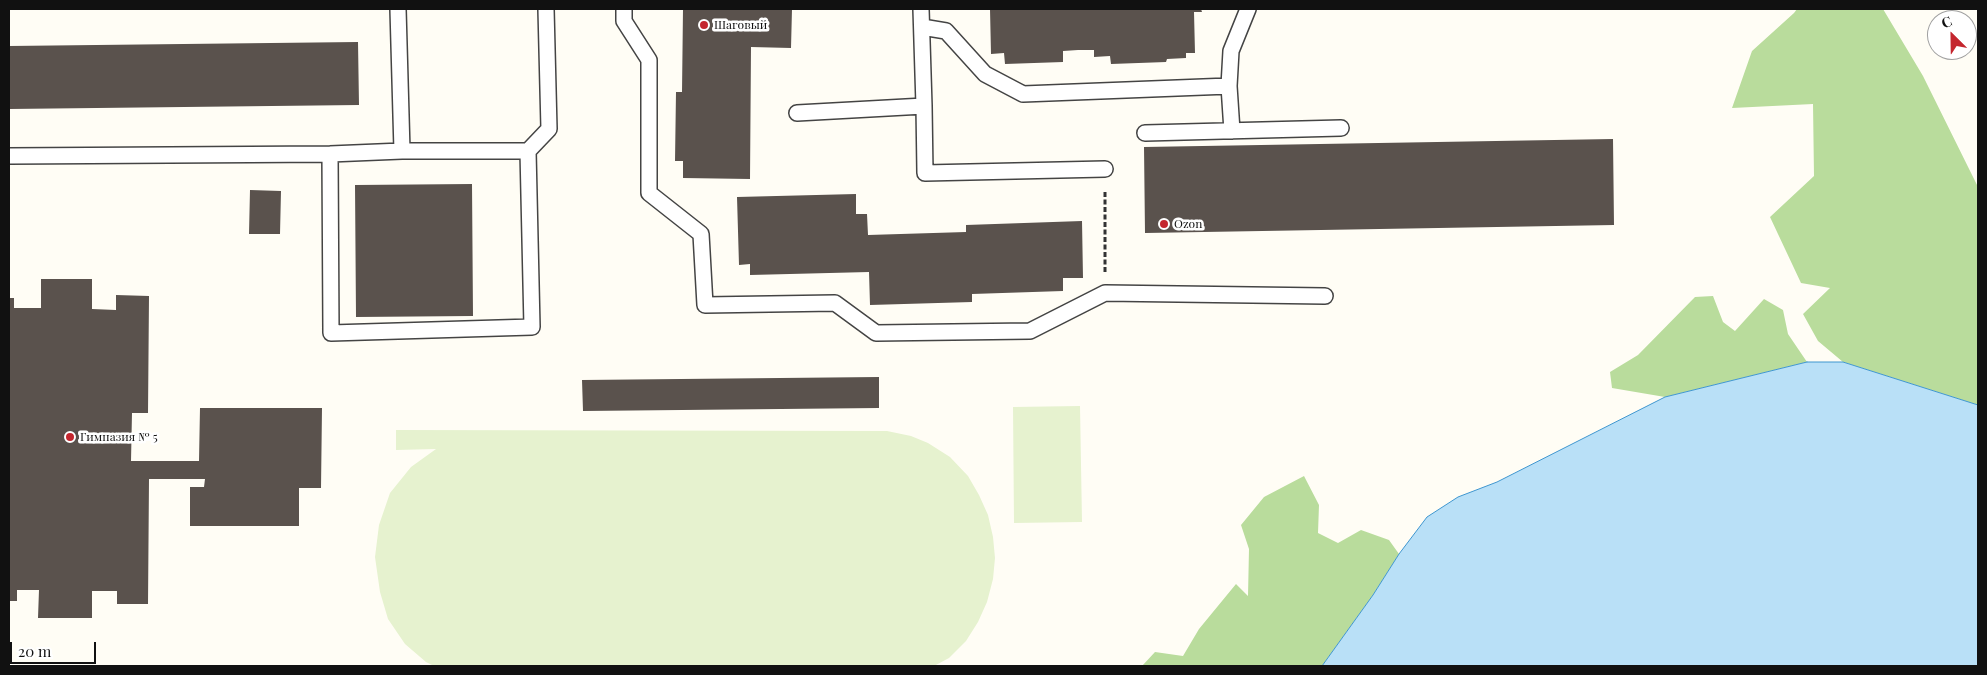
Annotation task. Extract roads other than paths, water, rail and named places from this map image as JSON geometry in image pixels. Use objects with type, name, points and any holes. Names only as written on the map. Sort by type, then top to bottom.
[{"type":"lane","points":[[398,9],[402,150]]},
{"type":"lane","points":[[330,154],[331,333],[532,327],[528,151],[549,129],[546,9]]},
{"type":"lane","points":[[624,9],[624,21],[649,60],[649,193],[701,234],[705,305],[835,303],[876,334],[1030,331],[1105,293],[1325,296]]},
{"type":"lane","points":[[921,9],[925,172],[1105,169]]},
{"type":"lane","points":[[1232,131],[1229,86],[1231,51],[1248,9]]},
{"type":"lane","points":[[922,27],[946,31],[985,74],[1023,94],[1229,86]]},
{"type":"lane","points":[[797,113],[924,106]]},
{"type":"lane","points":[[1145,133],[1342,128]]},
{"type":"lane","points":[[9,156],[330,154],[402,150],[528,151]]},
{"type":"water","points":[[1807,362],[1843,362],[1978,405],[1978,666],[1322,666],[1373,595],[1399,554],[1427,517],[1458,497],[1497,482],[1665,397]]},
{"type":"place","name":"Шаговый","points":[[704,25]]},
{"type":"place","name":"Ozon","points":[[1164,224]]},
{"type":"place","name":"Гимназия № 5","points":[[70,437]]}]
